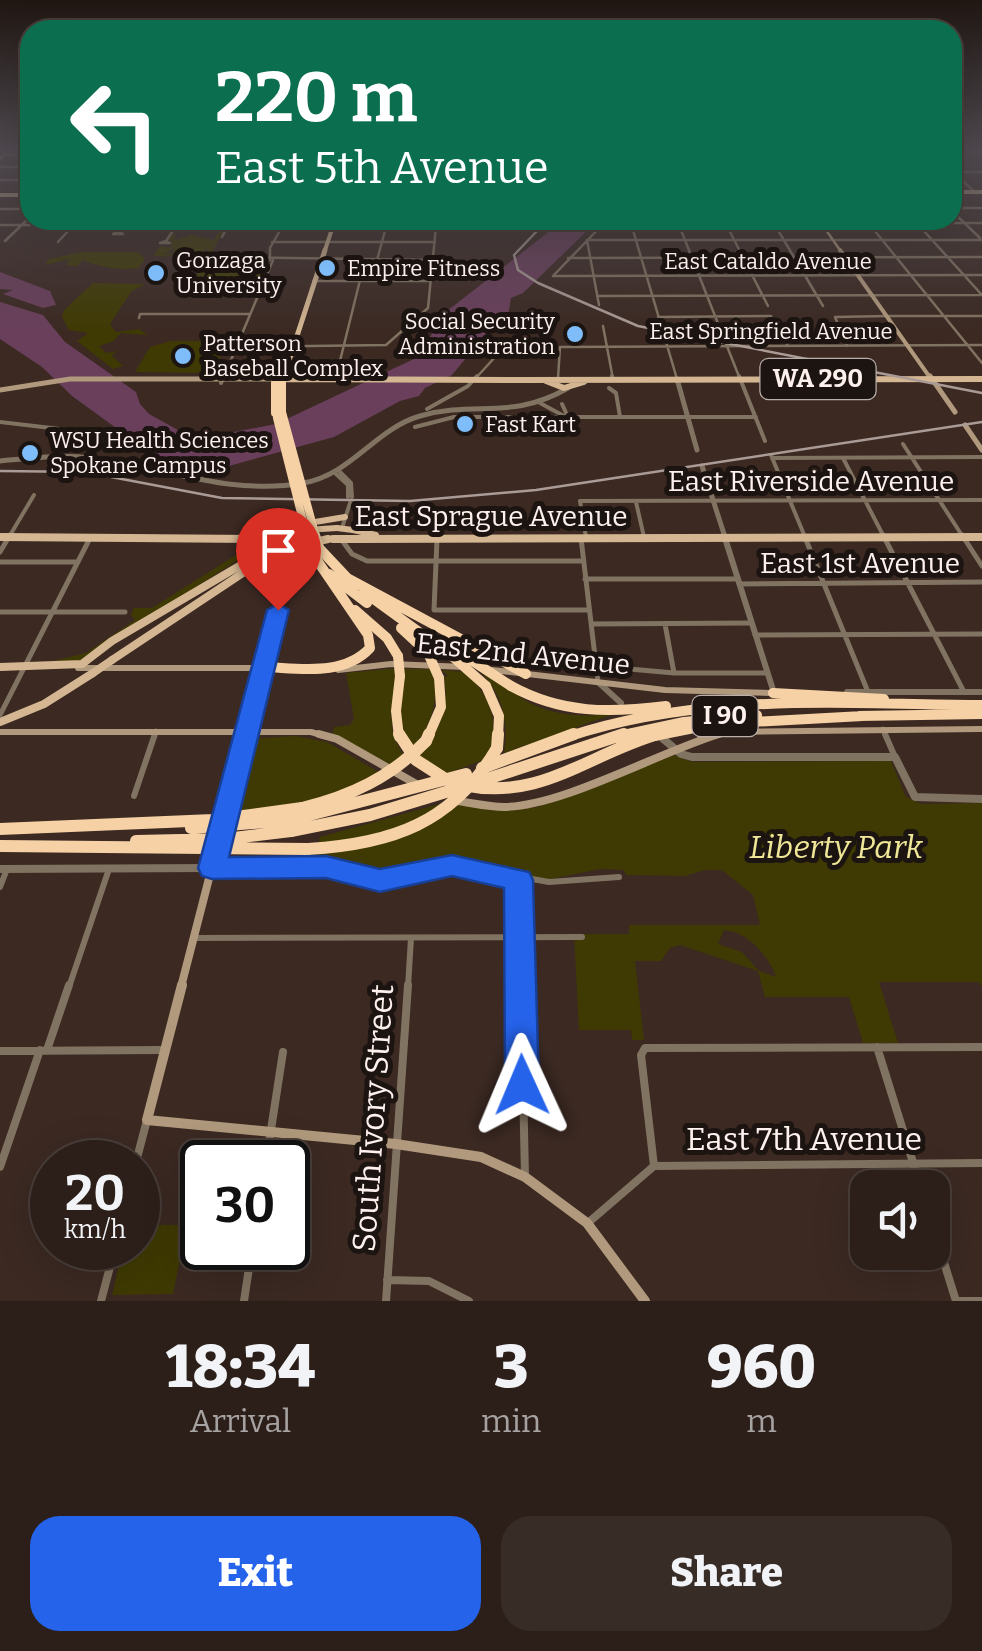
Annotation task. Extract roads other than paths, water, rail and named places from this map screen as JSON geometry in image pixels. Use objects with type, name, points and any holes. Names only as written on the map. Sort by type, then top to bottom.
[{"type":"highway","points":[[263,668],[339,666],[361,658],[371,643],[317,562],[278,412],[279,381]]},
{"type":"highway","points":[[314,549],[359,588],[458,656],[541,703],[583,713],[700,703],[792,706]]},
{"type":"highway","points":[[0,830],[213,820],[302,808],[364,789],[403,764],[426,741],[441,706],[439,678],[428,654],[412,636],[317,562]]},
{"type":"highway","points":[[347,578],[526,674]]},
{"type":"highway","points":[[350,607],[387,638],[398,656],[400,676],[394,719],[402,745],[437,775],[487,790],[549,782],[628,743],[670,730],[863,716]]},
{"type":"highway","points":[[0,845],[308,849],[367,845],[428,821],[472,786],[498,748],[499,716],[486,686],[458,656]]},
{"type":"highway","points":[[773,692],[925,705]]},
{"type":"highway","name":"I 90","points":[[472,778],[586,730],[701,708],[982,705]]},
{"type":"highway","name":"I 90","points":[[0,845],[200,840],[370,815],[598,739],[674,721],[737,715],[982,714]]},
{"type":"highway","name":"I 90","points":[[0,830],[290,825]]},
{"type":"main road","points":[[0,391],[40,383],[279,381],[331,230]]},
{"type":"main road","points":[[826,230],[955,412]]},
{"type":"main road","name":"WA 290","points":[[279,381],[982,379]]},
{"type":"main road","name":"WA 290","points":[[279,381],[361,380]]},
{"type":"main road","name":"WA 290","points":[[613,380],[638,380]]},
{"type":"main road","points":[[964,425],[982,454]]},
{"type":"main road","points":[[233,568],[286,532],[348,504]]},
{"type":"main road","points":[[72,668],[288,535],[337,528],[354,534]]},
{"type":"main road","name":"East Sprague Avenue","points":[[4,538],[334,539],[354,534],[406,539],[982,537]]},
{"type":"main road","points":[[0,719],[44,704],[276,551],[334,539]]},
{"type":"main road","name":"East 2nd Avenue","points":[[0,668],[319,671],[423,664],[678,691],[773,692]]},
{"type":"main road","points":[[263,668],[146,1120],[396,1144],[482,1157],[524,1176],[587,1224],[645,1301]]},
{"type":"main road","points":[[0,732],[312,732],[337,739],[430,791],[454,800],[504,807],[551,799],[673,748],[726,732],[982,728]]},
{"type":"street","points":[[962,221],[982,240]]},
{"type":"street","points":[[962,224],[982,224]]},
{"type":"street","points":[[5,241],[20,227]]},
{"type":"street","points":[[58,242],[69,230]]},
{"type":"street","points":[[166,241],[173,230]]},
{"type":"street","points":[[222,237],[226,230]]},
{"type":"street","points":[[222,381],[272,260],[272,242],[278,230]]},
{"type":"street","points":[[377,260],[383,230]]},
{"type":"street","points":[[236,347],[383,346],[425,311],[432,280],[433,230]]},
{"type":"street","points":[[554,284],[554,276],[568,258],[596,230]]},
{"type":"street","points":[[633,230],[697,450]]},
{"type":"street","points":[[682,230],[765,441]]},
{"type":"street","points":[[729,230],[768,306]]},
{"type":"street","points":[[778,230],[823,306]]},
{"type":"street","points":[[874,230],[982,363]]},
{"type":"street","points":[[923,230],[982,295]]},
{"type":"street","points":[[587,240],[982,240]]},
{"type":"street","points":[[587,240],[599,305]]},
{"type":"street","points":[[272,242],[435,242]]},
{"type":"street","points":[[568,258],[982,257]]},
{"type":"street","points":[[210,258],[434,260]]},
{"type":"street","points":[[335,379],[365,260]]},
{"type":"street","name":"East Cataldo Avenue","points":[[554,276],[982,276]]},
{"type":"street","points":[[313,280],[432,280]]},
{"type":"street","points":[[195,288],[262,287]]},
{"type":"street","points":[[597,296],[982,295]]},
{"type":"street","points":[[139,318],[140,314],[250,314]]},
{"type":"street","points":[[658,316],[771,316],[788,346]]},
{"type":"street","points":[[847,346],[834,318],[982,316]]},
{"type":"street","points":[[603,326],[613,380]]},
{"type":"street","points":[[427,410],[474,380],[507,344]]},
{"type":"street","name":"East Springfield Avenue","points":[[563,382],[560,346],[982,346]]},
{"type":"street","points":[[0,462],[102,460],[250,485],[296,484],[338,473],[358,461],[378,436],[408,420],[446,411],[510,410],[540,403],[588,383],[629,380]]},
{"type":"street","points":[[552,398],[563,382]]},
{"type":"street","points":[[552,398],[563,382]]},
{"type":"street","points":[[609,388],[615,392],[620,417]]},
{"type":"street","points":[[540,403],[568,417]]},
{"type":"street","points":[[562,404],[568,417]]},
{"type":"street","points":[[415,427],[454,417],[756,417]]},
{"type":"street","points":[[0,422],[76,431]]},
{"type":"street","points":[[903,444],[982,566]]},
{"type":"street","points":[[868,692],[772,457],[915,458],[982,454]]},
{"type":"street","points":[[844,458],[964,692]]},
{"type":"street","points":[[702,466],[773,692]]},
{"type":"street","points":[[338,473],[347,484],[348,504],[334,539],[358,558],[583,561]]},
{"type":"street","points":[[0,552],[4,538],[34,495]]},
{"type":"street","name":"East Riverside Avenue","points":[[583,538],[580,501],[982,500]]},
{"type":"street","points":[[636,501],[644,538]]},
{"type":"street","points":[[583,538],[598,682],[621,703]]},
{"type":"street","points":[[437,539],[434,610],[589,610]]},
{"type":"street","points":[[0,719],[89,540]]},
{"type":"street","points":[[0,562],[78,562]]},
{"type":"street","name":"East 1st Avenue","points":[[585,580],[982,582]]},
{"type":"street","points":[[263,668],[278,610]]},
{"type":"street","points":[[0,612],[125,612]]},
{"type":"street","points":[[591,624],[751,624]]},
{"type":"street","points":[[665,624],[674,673]]},
{"type":"street","points":[[755,636],[982,634]]},
{"type":"street","points":[[596,666],[674,673],[766,673]]},
{"type":"street","name":"East 2nd Avenue","points":[[773,692],[982,692]]},
{"type":"street","points":[[884,729],[915,796],[982,799]]},
{"type":"street","points":[[134,796],[156,731]]},
{"type":"street","points":[[661,737],[692,757],[895,757]]},
{"type":"street","points":[[0,886],[4,869],[213,864],[326,867],[380,880],[452,866],[548,882],[620,877]]},
{"type":"street","points":[[0,1167],[110,869]]},
{"type":"street","points":[[519,880],[524,1176]]},
{"type":"street","points":[[195,938],[582,936]]},
{"type":"street","name":"South Ivory Street","points":[[386,1301],[411,938]]},
{"type":"street","points":[[654,1166],[641,1055],[645,1048],[982,1047]]},
{"type":"street","points":[[878,1048],[916,1170]]},
{"type":"street","points":[[0,1051],[166,1050]]},
{"type":"street","points":[[269,1140],[283,1052]]},
{"type":"street","points":[[141,1140],[146,1120]]},
{"type":"street","name":"East 7th Avenue","points":[[587,1224],[654,1166],[982,1162]]},
{"type":"street","points":[[101,1301],[109,1270]]},
{"type":"street","points":[[244,1301],[249,1270]]},
{"type":"street","points":[[947,1270],[957,1301],[982,1301]]},
{"type":"street","points":[[388,1280],[429,1281],[469,1301]]},
{"type":"railway","points":[[537,230],[514,255],[518,270],[538,283],[638,326],[982,393]]},
{"type":"railway","points":[[0,471],[85,472],[222,498],[410,501],[536,490],[982,422]]},
{"type":"place","name":"Empire Fitness","points":[[327,268]]},
{"type":"place","name":"Gonzaga University","points":[[156,273]]},
{"type":"place","name":"Social Security Administration","points":[[575,334]]},
{"type":"place","name":"Patterson Baseball Complex","points":[[183,356]]},
{"type":"place","name":"Fast Kart","points":[[465,424]]},
{"type":"place","name":"WSU Health Sciences Spokane Campus","points":[[30,453]]},
{"type":"park label","name":"Liberty Park","points":[[836,847]]}]
